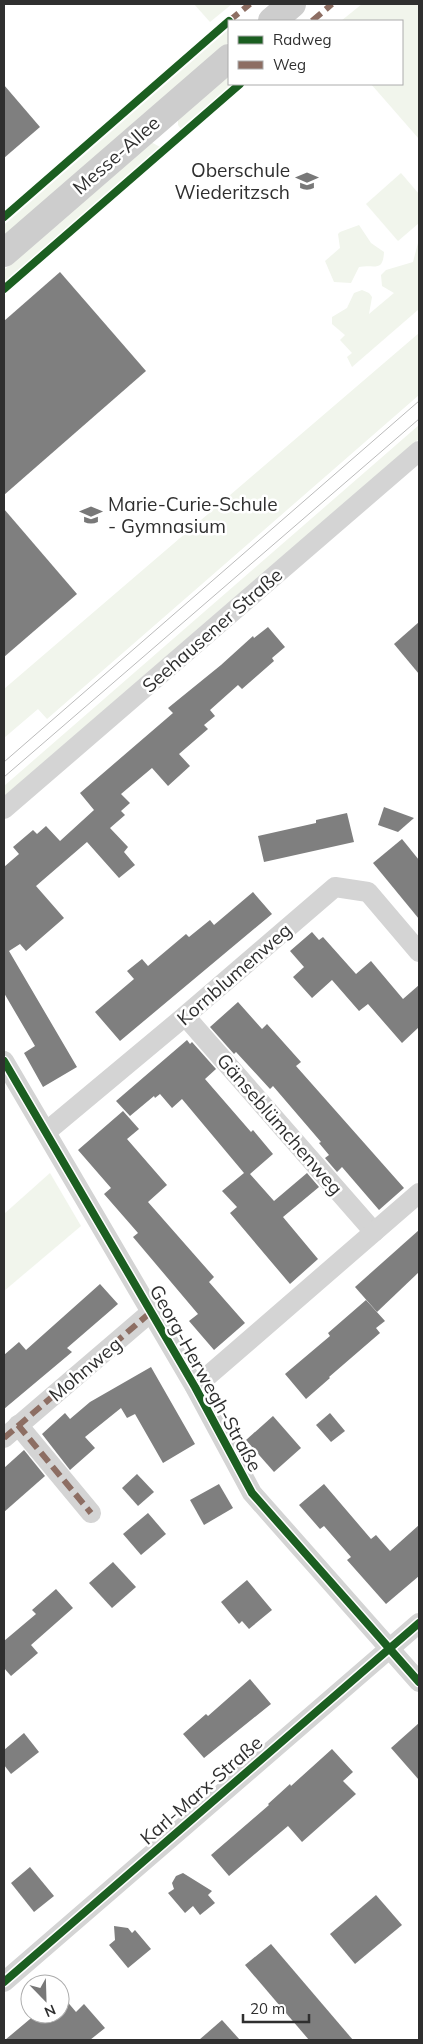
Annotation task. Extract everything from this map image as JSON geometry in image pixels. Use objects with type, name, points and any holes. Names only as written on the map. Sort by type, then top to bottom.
[{"type":"main road","points":[[273,20],[292,4]]},
{"type":"main road","name":"Messe-Allee","points":[[4,253],[228,59]]},
{"type":"street","name":"Seehausener Straße","points":[[4,809],[419,451]]},
{"type":"street","name":"Kornblumenweg","points":[[46,1132],[335,887],[368,892],[419,952]]},
{"type":"street","name":"Gänseblümchenweg","points":[[185,1016],[374,1232]]},
{"type":"street","name":"Georg-Herwegh-Straße","points":[[4,1061],[196,1387],[252,1493],[391,1648],[419,1682]]},
{"type":"street","points":[[196,1387],[419,1193]]},
{"type":"street","name":"Mohnweg","points":[[91,1513],[11,1432],[151,1312]]},
{"type":"street","name":"Karl-Marx-Straße","points":[[4,1982],[419,1623]]},
{"type":"shaded area","points":[[194,4],[232,4],[210,22]]},
{"type":"shaded area","points":[[362,4],[419,4],[419,139],[372,85],[403,85],[403,20],[342,20]]},
{"type":"shaded area","points":[[228,30],[228,43],[4,237],[4,225]]},
{"type":"shaded area","points":[[228,74],[228,85],[232,85],[181,129],[178,125],[178,118]]},
{"type":"shaded area","points":[[151,142],[160,147],[4,283],[4,270]]},
{"type":"shaded area","points":[[401,173],[419,194],[419,223],[398,241],[366,204]]},
{"type":"shaded area","points":[[359,225],[371,243],[384,252],[382,263],[377,266],[359,267],[351,283],[334,282],[325,261],[340,248],[338,234]]},
{"type":"shaded area","points":[[419,239],[419,309],[352,367],[347,357],[352,353],[340,340],[345,335],[332,324],[332,317],[347,308],[354,293],[362,290],[369,293],[372,297],[369,314],[394,293],[382,286],[381,275],[386,270],[413,262]]},
{"type":"shaded area","points":[[419,333],[419,395],[47,719],[38,709],[4,738],[4,689]]},
{"type":"shaded area","points":[[419,425],[419,439],[4,798],[4,786]]},
{"type":"shaded area","points":[[50,1173],[81,1226],[4,1291],[4,1214]]},
{"type":"building","points":[[4,85],[40,127],[4,158]]},
{"type":"building","points":[[60,272],[146,371],[4,495],[4,321]]},
{"type":"building","points":[[4,509],[77,594],[4,657]]},
{"type":"building","points":[[419,622],[419,674],[394,644]]},
{"type":"building","points":[[268,627],[285,647],[272,658],[274,661],[242,689],[238,685],[210,710],[215,716],[204,725],[208,729],[179,754],[190,766],[168,786],[152,768],[121,794],[130,803],[121,811],[125,815],[110,828],[128,847],[124,852],[135,865],[119,878],[87,842],[36,886],[64,918],[26,951],[20,944],[9,951],[77,1067],[43,1087],[24,1053],[35,1046],[4,993],[4,867],[19,854],[13,847],[33,830],[37,834],[46,826],[60,841],[94,810],[80,793],[173,713],[168,708],[253,636],[254,638]]},
{"type":"building","points":[[384,807],[414,818],[398,832],[378,825]]},
{"type":"building","points":[[347,813],[354,842],[264,862],[258,836],[316,823],[316,820]]},
{"type":"building","points":[[402,839],[419,860],[419,919],[373,863]]},
{"type":"building","points":[[253,892],[272,914],[120,1041],[95,1012],[134,979],[127,971],[142,959],[148,966],[186,934],[189,937],[210,920],[214,925]]},
{"type":"building","points":[[312,932],[319,940],[323,937],[356,974],[371,961],[403,999],[419,985],[419,1027],[402,1043],[368,1004],[359,1011],[332,980],[312,998],[293,977],[304,967],[290,951]]},
{"type":"building","points":[[238,1002],[262,1029],[267,1024],[301,1062],[296,1066],[404,1188],[379,1210],[342,1167],[337,1172],[325,1158],[329,1155],[319,1143],[321,1142],[273,1086],[270,1089],[236,1052],[234,1054],[210,1027]]},
{"type":"building","points":[[187,1040],[190,1044],[192,1042],[216,1069],[205,1079],[251,1132],[253,1130],[273,1154],[250,1174],[274,1201],[307,1173],[319,1187],[283,1217],[318,1259],[290,1284],[230,1213],[237,1207],[222,1191],[244,1173],[182,1099],[172,1108],[160,1094],[155,1098],[154,1096],[130,1116],[116,1101]]},
{"type":"building","points":[[123,1111],[139,1129],[127,1139],[167,1185],[148,1202],[214,1277],[209,1282],[245,1323],[214,1350],[189,1321],[198,1314],[133,1237],[138,1233],[104,1194],[111,1188],[78,1150]]},
{"type":"building","points":[[419,1230],[419,1272],[377,1312],[355,1287]]},
{"type":"building","points":[[100,1284],[118,1304],[67,1348],[72,1352],[4,1409],[4,1355],[19,1342],[26,1350]]},
{"type":"building","points":[[366,1300],[385,1321],[376,1328],[380,1333],[306,1399],[285,1374],[330,1336],[328,1333]]},
{"type":"building","points":[[151,1367],[195,1444],[163,1463],[135,1414],[127,1418],[121,1408],[85,1437],[95,1448],[70,1470],[42,1434],[65,1413],[70,1419],[90,1402]]},
{"type":"building","points":[[330,1413],[345,1431],[331,1442],[316,1425]]},
{"type":"building","points":[[273,1416],[301,1448],[274,1472],[246,1440]]},
{"type":"building","points":[[24,1450],[45,1476],[4,1512],[4,1468]]},
{"type":"building","points":[[137,1474],[154,1492],[138,1506],[122,1488]]},
{"type":"building","points":[[219,1484],[233,1508],[204,1525],[190,1500]]},
{"type":"building","points":[[324,1484],[371,1539],[376,1535],[390,1551],[419,1525],[419,1576],[386,1604],[347,1560],[351,1557],[324,1526],[320,1529],[299,1505]]},
{"type":"building","points":[[148,1513],[166,1534],[141,1555],[123,1534]]},
{"type":"building","points":[[113,1562],[136,1587],[112,1608],[89,1583]]},
{"type":"building","points":[[247,1580],[272,1610],[249,1629],[242,1621],[239,1624],[221,1602]]},
{"type":"building","points":[[56,1589],[73,1608],[31,1645],[38,1653],[11,1676],[4,1668],[4,1641],[36,1614],[32,1610]]},
{"type":"building","points":[[250,1679],[271,1704],[204,1758],[183,1734],[206,1714],[208,1716]]},
{"type":"building","points":[[419,1723],[419,1780],[391,1748]]},
{"type":"building","points":[[24,1733],[39,1752],[11,1774],[4,1765],[4,1750]]},
{"type":"building","points":[[332,1749],[353,1772],[343,1781],[356,1794],[302,1842],[288,1826],[229,1876],[211,1855]]},
{"type":"building","points":[[30,1867],[54,1896],[34,1912],[11,1883]]},
{"type":"building","points":[[183,1873],[212,1891],[208,1895],[215,1903],[200,1915],[193,1906],[185,1913],[168,1893],[174,1889],[172,1883],[176,1876]]},
{"type":"building","points":[[376,1895],[402,1925],[355,1964],[330,1934]]},
{"type":"building","points":[[114,1926],[128,1928],[132,1933],[135,1930],[151,1949],[128,1968],[109,1945],[115,1940]]},
{"type":"building","points":[[271,1944],[353,2040],[309,2040],[245,1965]]},
{"type":"building","points":[[84,2004],[105,2028],[90,2040],[5,2040],[24,2024],[70,2024],[70,2005],[76,2012]]},
{"type":"building","points":[[222,2020],[240,2040],[199,2040]]},
{"type":"tram line","points":[[4,762],[419,401]]},
{"type":"tram line","points":[[4,777],[419,419]]},
{"type":"marked path","points":[[230,20],[250,4]]},
{"type":"marked path","points":[[313,20],[332,4]]},
{"type":"marked path","points":[[4,1438],[151,1312]]},
{"type":"marked path","points":[[18,1425],[91,1513]]},
{"type":"cycle path","points":[[4,217],[228,22]]},
{"type":"cycle path","points":[[4,289],[239,85]]},
{"type":"cycle path","points":[[4,1061],[195,1387],[252,1493],[419,1682]]},
{"type":"cycle path","points":[[4,1982],[419,1623]]},
{"type":"place","name":"Oberschule Wiederitzsch","points":[[307,181]]},
{"type":"place","name":"Marie-Curie-Schule - Gymnasium","points":[[91,515]]}]
